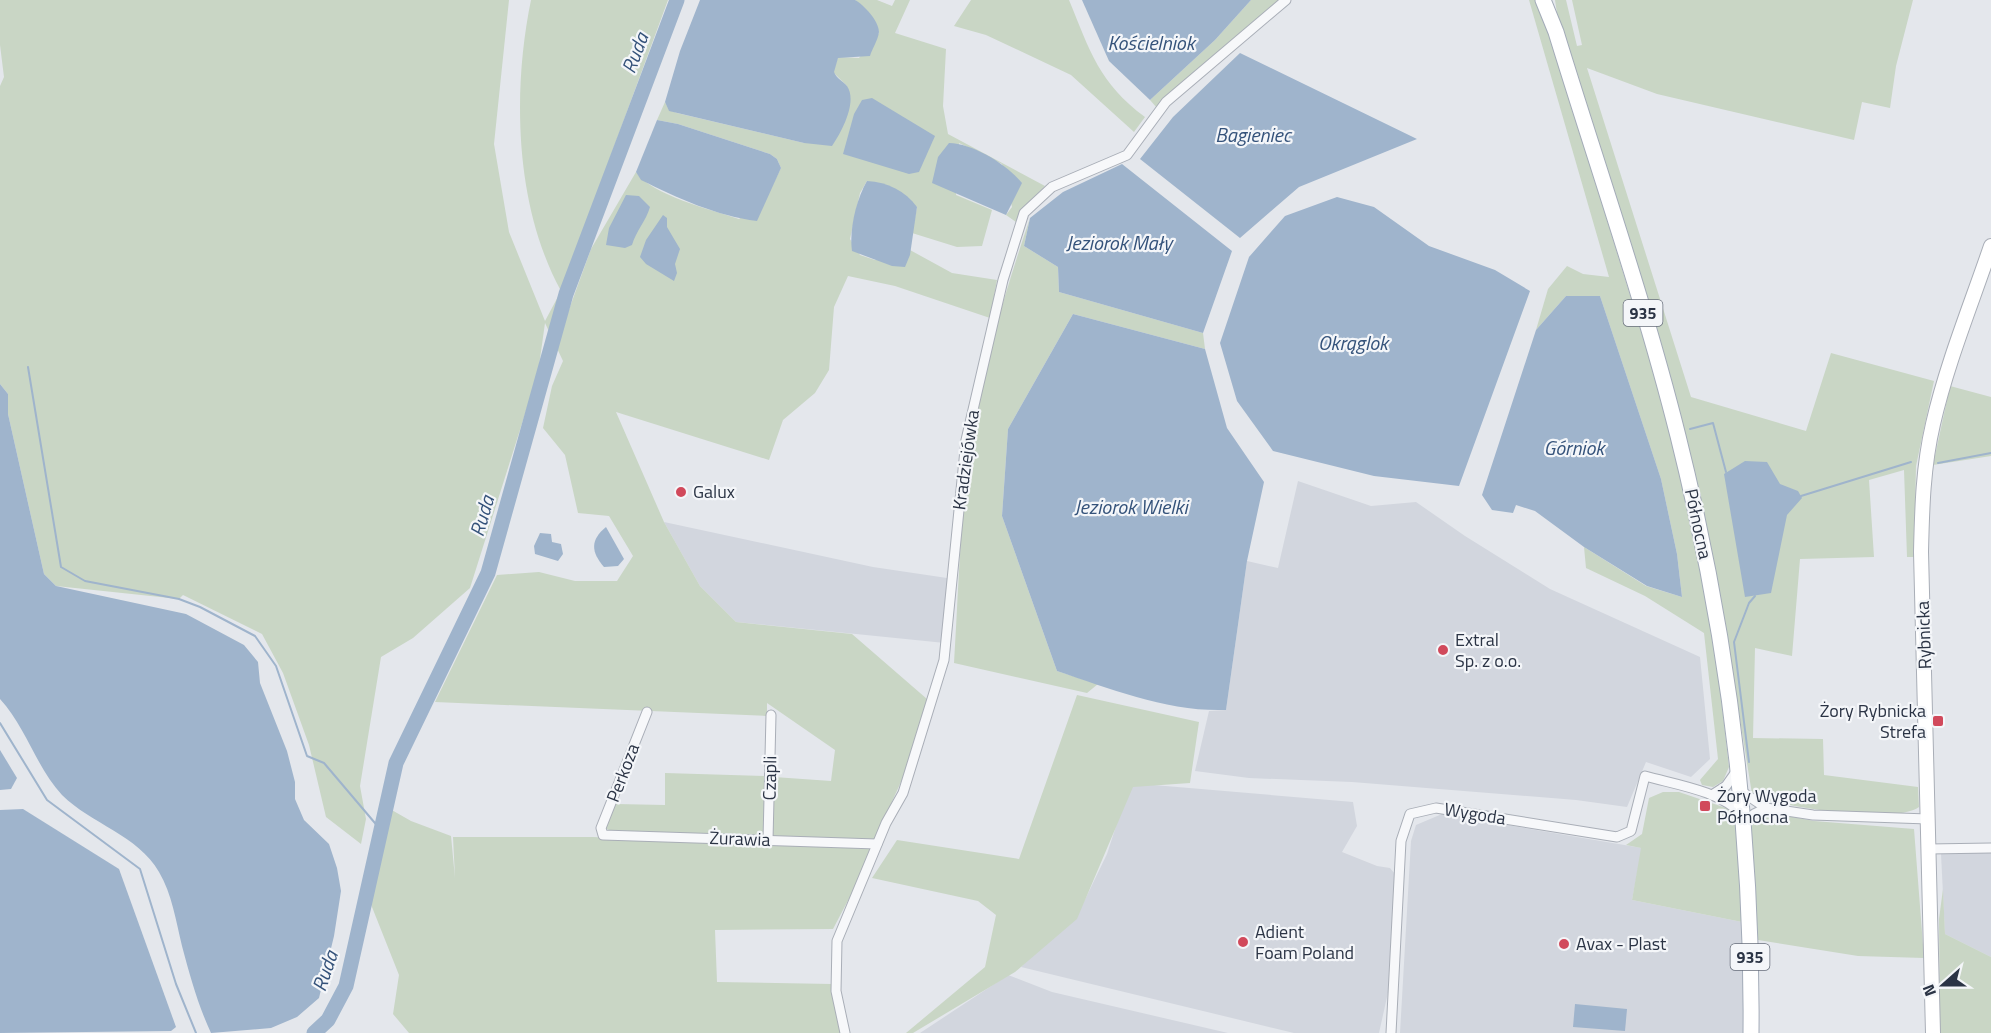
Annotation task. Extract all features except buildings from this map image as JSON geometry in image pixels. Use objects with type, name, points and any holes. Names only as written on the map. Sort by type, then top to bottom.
[{"type":"main road","name":"Północna","points":[[1543,0],[1556,32],[1677,433],[1712,588],[1741,791],[1750,931],[1751,1033]]},
{"type":"main road","name":"Północna","points":[[1552,0],[1556,32]]},
{"type":"street","name":"Kradziejówka","points":[[845,1033],[836,991],[837,941],[877,844],[903,793],[944,660],[966,440],[1003,280],[1024,213],[1052,187],[1127,155],[1166,102],[1286,0]]},
{"type":"street","name":"Rybnicka","points":[[1933,1033],[1921,552],[1923,484],[1933,425],[1943,385],[1991,246]]},
{"type":"street","name":"Perkoza","points":[[603,835],[601,828],[647,712]]},
{"type":"street","name":"Czapli","points":[[768,840],[771,715]]},
{"type":"street","points":[[1712,795],[1726,786],[1738,768]]},
{"type":"street","name":"Wygoda","points":[[1391,1033],[1401,841],[1410,814],[1436,808],[1617,837],[1631,831],[1645,776],[1712,795],[1731,804],[1743,820]]},
{"type":"street","points":[[1741,791],[1766,808],[1861,819],[1928,819]]},
{"type":"street","points":[[1743,820],[1766,808]]},
{"type":"street","name":"Żurawia","points":[[603,835],[877,844]]},
{"type":"street","points":[[1929,849],[1991,848]]},
{"type":"shaded area","points":[[1298,481],[1371,506],[1416,502],[1465,536],[1550,589],[1700,657],[1710,759],[1691,777],[1646,762],[1627,807],[1576,800],[1352,782],[1249,778],[1195,771],[1209,711],[1226,710],[1247,561],[1278,568]]},
{"type":"shaded area","points":[[664,522],[873,567],[947,578],[945,643],[736,622],[700,586]]},
{"type":"shaded area","points":[[1130,783],[1353,802],[1357,826],[1342,852],[1377,866],[1390,868],[1395,874],[1389,988],[1379,1033],[1294,1033],[1021,967],[1079,912],[1107,854]]},
{"type":"shaded area","points":[[1442,814],[1642,848],[1632,900],[1742,922],[1746,1033],[1400,1033],[1411,841],[1416,825]]},
{"type":"shaded area","points":[[1991,852],[1991,957],[1945,934],[1941,854]]},
{"type":"shaded area","points":[[1008,975],[1052,992],[1228,1033],[920,1033]]},
{"type":"green space","points":[[0,0],[509,0],[494,144],[509,232],[545,321],[561,291],[567,315],[591,249],[636,172],[655,188],[668,195],[739,219],[771,188],[781,168],[777,159],[770,154],[678,124],[657,120],[665,102],[669,110],[677,113],[804,143],[847,86],[833,72],[838,57],[859,58],[879,33],[876,23],[855,0],[877,0],[892,6],[895,0],[910,0],[895,33],[946,49],[943,106],[948,134],[1045,186],[1032,199],[1016,222],[1006,215],[1012,207],[1002,164],[959,143],[956,195],[992,210],[982,246],[957,247],[912,233],[917,207],[867,181],[860,193],[850,239],[860,255],[875,260],[910,255],[910,250],[952,273],[997,280],[990,318],[895,286],[848,276],[834,307],[829,370],[815,393],[783,420],[769,460],[616,412],[664,522],[700,586],[736,622],[852,634],[927,699],[905,773],[875,839],[773,836],[774,777],[831,781],[835,750],[767,703],[767,716],[435,702],[497,575],[539,572],[575,581],[617,581],[633,556],[609,516],[578,513],[565,455],[543,428],[552,386],[563,361],[545,323],[538,373],[470,588],[413,638],[381,657],[360,786],[366,819],[361,844],[326,817],[309,745],[283,673],[262,634],[183,595],[179,599],[56,586],[44,574],[8,414],[8,394],[0,384],[0,86],[4,77],[0,45]]},
{"type":"green space","points":[[531,0],[668,0],[561,291],[534,223],[526,186],[522,148],[521,72]]},
{"type":"green space","points":[[971,0],[1069,0],[1090,50],[1106,78],[1129,104],[1145,117],[1134,132],[1071,75],[986,35],[954,26]]},
{"type":"green space","points":[[1251,0],[1287,0],[1243,30],[1166,97],[1157,108],[1150,100],[1215,40]]},
{"type":"green space","points":[[1529,0],[1538,0],[1551,37],[1671,429],[1714,635],[1729,767],[1723,781],[1713,787],[1702,785],[1700,780],[1718,759],[1704,633],[1645,596],[1586,568],[1584,547],[1646,586],[1682,597],[1677,554],[1661,479],[1600,296],[1566,296],[1536,330],[1548,289],[1567,266],[1583,274],[1609,277]]},
{"type":"green space","points":[[1555,0],[1566,0],[1577,46],[1582,45],[1572,0],[1913,0],[1896,66],[1890,108],[1862,102],[1854,140],[1657,94],[1587,68],[1691,397],[1806,431],[1831,353],[1934,381],[1916,466],[1914,557],[1907,557],[1904,470],[1869,480],[1874,557],[1800,559],[1792,656],[1755,648],[1753,738],[1823,739],[1824,775],[1918,787],[1919,807],[1907,812],[1888,814],[1837,812],[1786,804],[1752,794],[1721,602],[1559,26]]},
{"type":"green space","points":[[1030,218],[1024,246],[1058,267],[1059,292],[1203,333],[1205,349],[1073,314],[1008,429],[1002,516],[1057,671],[1098,684],[1087,693],[954,663],[969,455],[998,321]]},
{"type":"green space","points":[[1950,386],[1991,397],[1991,456],[1933,465]]},
{"type":"green space","points":[[1077,695],[1199,722],[1190,783],[1133,787],[1077,919],[1015,972],[913,1033],[906,1033],[985,967],[996,915],[978,901],[872,878],[897,840],[1019,859]]},
{"type":"green space","points":[[665,773],[766,776],[763,837],[605,828],[616,804],[665,805]]},
{"type":"green space","points":[[1663,792],[1679,792],[1729,809],[1736,828],[1742,922],[1632,900],[1641,848],[1626,845],[1642,834],[1649,798]]},
{"type":"green space","points":[[390,809],[411,821],[451,836],[455,878],[453,837],[593,837],[875,849],[833,929],[715,930],[717,982],[832,984],[840,1033],[409,1033],[393,1014],[399,975],[370,902]]},
{"type":"green space","points":[[1771,813],[1814,821],[1914,829],[1924,958],[1858,956],[1758,940],[1751,827],[1757,818]]},
{"type":"green space","points":[[1943,889],[1945,934],[1991,957],[1991,1033],[1940,1033],[1939,919]]},
{"type":"water","points":[[700,0],[855,0],[867,9],[877,23],[879,32],[870,56],[838,58],[834,72],[847,86],[851,100],[844,126],[832,146],[804,143],[669,111],[665,102],[680,51]]},
{"type":"water","name":"Kościelniok","points":[[1082,0],[1251,0],[1215,40],[1150,100],[1109,61]]},
{"type":"water","name":"Bagieniec","points":[[1240,53],[1417,139],[1299,187],[1240,238],[1140,159],[1173,117]]},
{"type":"water","points":[[872,98],[935,136],[919,172],[909,174],[843,154],[854,114],[862,100]]},
{"type":"water","points":[[657,120],[678,124],[770,154],[777,159],[781,168],[757,221],[712,211],[641,180],[636,172]]},
{"type":"water","points":[[949,143],[969,147],[989,156],[1022,183],[1006,215],[932,183],[938,157]]},
{"type":"water","name":"Jeziorok Mały","points":[[1122,164],[1232,251],[1203,333],[1059,292],[1058,267],[1024,246],[1030,218],[1063,192]]},
{"type":"water","points":[[867,181],[895,188],[917,207],[910,255],[905,267],[892,266],[852,251],[854,215]]},
{"type":"water","points":[[626,195],[639,196],[650,207],[648,212],[632,245],[625,248],[606,245],[609,228]]},
{"type":"water","name":"Okrąglok","points":[[1337,197],[1374,207],[1429,246],[1495,270],[1530,291],[1459,486],[1374,476],[1273,451],[1237,401],[1220,343],[1249,257],[1285,216]]},
{"type":"water","points":[[663,215],[667,218],[667,227],[680,249],[675,264],[677,273],[674,281],[646,264],[640,257],[646,240]]},
{"type":"water","name":"Górniok","points":[[1566,296],[1600,296],[1661,479],[1677,554],[1682,597],[1647,586],[1584,547],[1535,511],[1516,505],[1513,513],[1492,510],[1482,495],[1536,330]]},
{"type":"water","name":"Jeziorok Wielki","points":[[1073,314],[1205,349],[1227,428],[1264,482],[1247,561],[1226,710],[1204,710],[1161,703],[1119,692],[1057,671],[1002,516],[1008,429]]},
{"type":"water","points":[[0,384],[8,394],[8,414],[44,574],[56,586],[186,614],[244,645],[258,662],[260,683],[287,751],[295,782],[295,799],[304,820],[329,844],[337,868],[341,891],[334,936],[319,998],[297,1017],[271,1028],[211,1033],[191,979],[170,898],[159,872],[139,848],[86,814],[62,795],[45,772],[17,722],[0,699]]},
{"type":"water","points":[[1745,461],[1767,462],[1780,484],[1798,491],[1802,498],[1787,515],[1771,593],[1745,597],[1724,474]]},
{"type":"water","points":[[606,527],[624,559],[618,566],[604,567],[595,551],[595,541]]},
{"type":"water","points":[[540,533],[551,534],[552,542],[561,544],[563,554],[558,561],[535,554],[534,546]]},
{"type":"water","points":[[0,750],[17,778],[11,789],[0,790]]},
{"type":"water","points":[[23,809],[119,869],[176,1027],[171,1031],[0,1033],[0,810]]},
{"type":"water","points":[[1575,1004],[1627,1009],[1625,1031],[1573,1027]]},
{"type":"waterway","name":"Ruda","points":[[314,1033],[328,1020],[346,986],[396,763],[488,573],[566,294],[677,0]]},
{"type":"waterway","points":[[28,367],[61,567],[85,581],[179,599],[200,607],[255,636],[276,666],[307,756],[324,763],[380,829]]},
{"type":"waterway","points":[[1690,429],[1713,423],[1726,472]]},
{"type":"waterway","points":[[1938,463],[1991,453]]},
{"type":"waterway","points":[[1801,496],[1911,462]]},
{"type":"waterway","points":[[1749,762],[1734,642],[1749,603],[1755,596]]},
{"type":"waterway","points":[[0,723],[47,800],[140,869],[176,984],[196,1033]]},
{"type":"place","name":"Galux","points":[[681,492]]},
{"type":"place","name":"Extral Sp. z o.o.","points":[[1443,650]]},
{"type":"place","name":"Żory Rybnicka Strefa","points":[[1938,721]]},
{"type":"place","name":"Żory Wygoda Północna","points":[[1705,806]]},
{"type":"place","name":"Adient Foam Poland","points":[[1243,942]]},
{"type":"place","name":"Avax - Plast","points":[[1564,944]]}]
